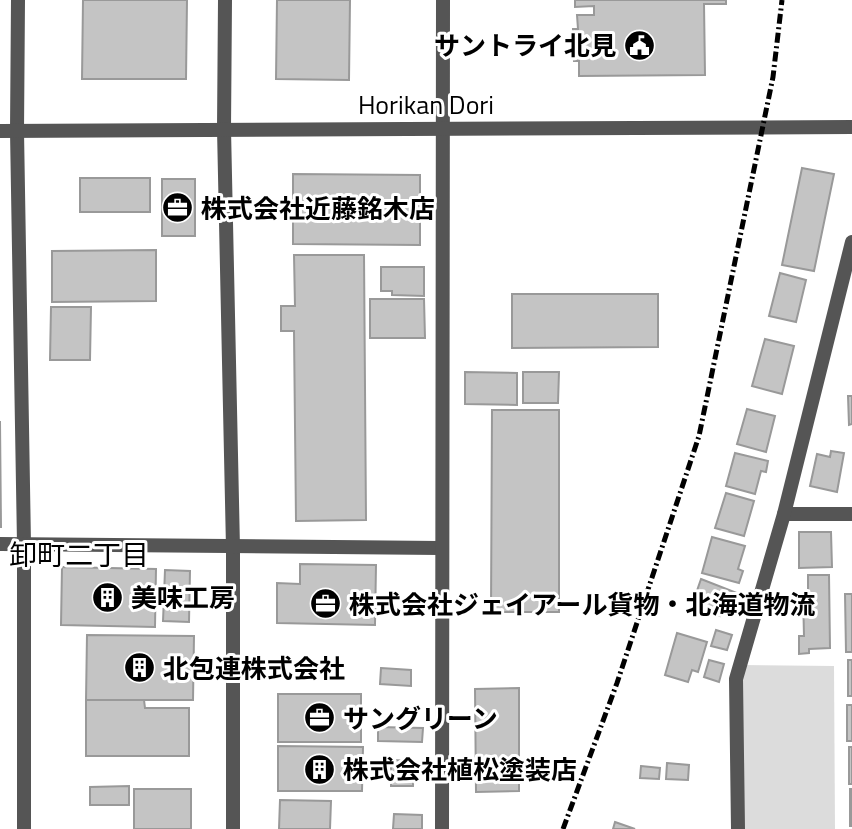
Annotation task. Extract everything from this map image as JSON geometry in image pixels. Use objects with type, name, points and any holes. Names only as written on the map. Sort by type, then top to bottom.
[{"type":"street","points":[[18,0],[24,829]]},
{"type":"street","points":[[225,0],[224,130],[233,548],[233,829]]},
{"type":"street","points":[[442,829],[440,548],[443,0]]},
{"type":"street","name":"Horikan Dori","points":[[0,131],[852,127]]},
{"type":"street","points":[[738,829],[736,679],[784,514],[852,242]]},
{"type":"street","points":[[784,514],[852,514]]},
{"type":"street","points":[[0,544],[440,548]]},
{"type":"shaded area","points":[[740,665],[834,666],[835,829],[738,829]]},
{"type":"building","points":[[83,0],[187,0],[186,79],[82,79]]},
{"type":"building","points":[[277,0],[350,0],[349,80],[276,79]]},
{"type":"building","name":"サントライ北見","points":[[575,0],[726,0],[726,4],[704,4],[705,75],[579,76],[579,61],[574,61],[573,29],[578,29],[577,15],[594,15],[594,6],[575,7]]},
{"type":"building","points":[[802,168],[834,174],[814,271],[782,265]]},
{"type":"building","points":[[293,174],[420,175],[420,245],[293,244]]},
{"type":"building","points":[[80,178],[150,178],[150,212],[80,212]]},
{"type":"building","name":"株式会社近藤銘木店","points":[[162,179],[195,179],[195,236],[162,236]]},
{"type":"building","points":[[156,250],[156,301],[52,302],[52,251]]},
{"type":"building","points":[[294,255],[364,255],[366,520],[296,521],[294,331],[281,331],[281,306],[295,306]]},
{"type":"building","points":[[381,267],[424,267],[424,296],[392,295],[392,291],[381,291]]},
{"type":"building","points":[[780,273],[806,280],[796,322],[769,316]]},
{"type":"building","points":[[512,294],[658,294],[658,347],[512,348]]},
{"type":"building","points":[[370,299],[424,299],[425,338],[370,338]]},
{"type":"building","points":[[51,307],[91,307],[90,360],[50,360]]},
{"type":"building","points":[[765,339],[794,346],[782,394],[752,386]]},
{"type":"building","points":[[465,372],[517,373],[517,405],[465,404]]},
{"type":"building","points":[[523,372],[559,372],[558,403],[523,403]]},
{"type":"building","points":[[848,396],[852,396],[852,424],[849,425]]},
{"type":"building","points":[[747,409],[775,416],[766,452],[737,444]]},
{"type":"building","points":[[492,410],[559,410],[559,612],[491,612]]},
{"type":"building","points":[[0,421],[1,527],[0,527]]},
{"type":"building","points":[[831,451],[844,453],[837,492],[810,486],[817,454],[830,457]]},
{"type":"building","points":[[735,453],[768,461],[766,472],[761,471],[755,494],[726,486]]},
{"type":"building","points":[[726,493],[754,501],[744,536],[715,528]]},
{"type":"building","points":[[799,532],[831,532],[832,567],[799,568]]},
{"type":"building","points":[[712,537],[745,546],[738,569],[743,571],[739,583],[702,573]]},
{"type":"building","name":"株式会社ジェイアール貨物・北海道物流","points":[[300,564],[376,565],[375,625],[277,623],[277,583],[300,584]]},
{"type":"building","name":"美味工房","points":[[62,567],[156,569],[155,627],[61,625]]},
{"type":"building","name":"美味工房","points":[[165,570],[190,571],[189,622],[163,621]]},
{"type":"building","points":[[808,575],[829,575],[830,648],[809,649],[809,653],[799,654],[799,636],[804,636],[803,593],[808,593]]},
{"type":"building","points":[[701,579],[737,593],[730,615],[722,612],[720,616],[709,613],[707,617],[690,611]]},
{"type":"building","points":[[845,594],[852,594],[852,652],[846,652]]},
{"type":"building","points":[[716,630],[732,635],[727,650],[711,646]]},
{"type":"building","points":[[677,633],[707,642],[698,672],[692,670],[688,682],[665,675]]},
{"type":"building","name":"北包連株式会社","points":[[87,635],[194,636],[193,700],[86,700]]},
{"type":"building","points":[[709,660],[724,664],[719,682],[704,677]]},
{"type":"building","points":[[848,660],[852,660],[852,696],[848,696]]},
{"type":"building","points":[[381,668],[411,670],[411,686],[380,684]]},
{"type":"building","points":[[519,688],[519,791],[476,792],[475,689]]},
{"type":"building","name":"サングリーン","points":[[278,694],[361,694],[361,742],[278,742]]},
{"type":"building","points":[[86,700],[144,700],[145,708],[189,708],[189,756],[86,756]]},
{"type":"building","points":[[847,705],[852,705],[852,741],[847,741]]},
{"type":"building","points":[[378,727],[423,728],[422,742],[378,741]]},
{"type":"building","name":"株式会社植松塗装店","points":[[278,746],[363,747],[362,791],[278,791]]},
{"type":"building","points":[[849,747],[852,747],[852,784],[849,784]]},
{"type":"building","points":[[391,760],[414,761],[413,786],[391,786]]},
{"type":"building","points":[[667,763],[689,765],[688,780],[666,779]]},
{"type":"building","points":[[641,766],[660,768],[659,779],[640,778]]},
{"type":"building","points":[[129,786],[129,805],[90,805],[90,787]]},
{"type":"building","points":[[134,789],[191,789],[191,829],[134,829]]},
{"type":"building","points":[[852,789],[852,826],[850,826]]},
{"type":"building","points":[[280,800],[331,801],[330,829],[279,829]]},
{"type":"building","points":[[394,814],[422,815],[422,829],[393,829]]},
{"type":"building","points":[[615,822],[635,829],[613,829]]},
{"type":"railway","points":[[563,829],[617,683],[699,436],[773,77],[782,0]]},
{"type":"place","name":"サントライ北見","points":[[639,45]]},
{"type":"place","name":"株式会社近藤銘木店","points":[[178,208]]},
{"type":"place","name":"美味工房","points":[[108,597]]},
{"type":"place","name":"株式会社ジェイアール貨物・北海道物流","points":[[326,604]]},
{"type":"place","name":"北包連株式会社","points":[[140,668]]},
{"type":"place","name":"サングリーン","points":[[320,718]]},
{"type":"place","name":"株式会社植松塗装店","points":[[320,769]]},
{"type":"district","name":"卸町二丁目","points":[[79,554]]}]
